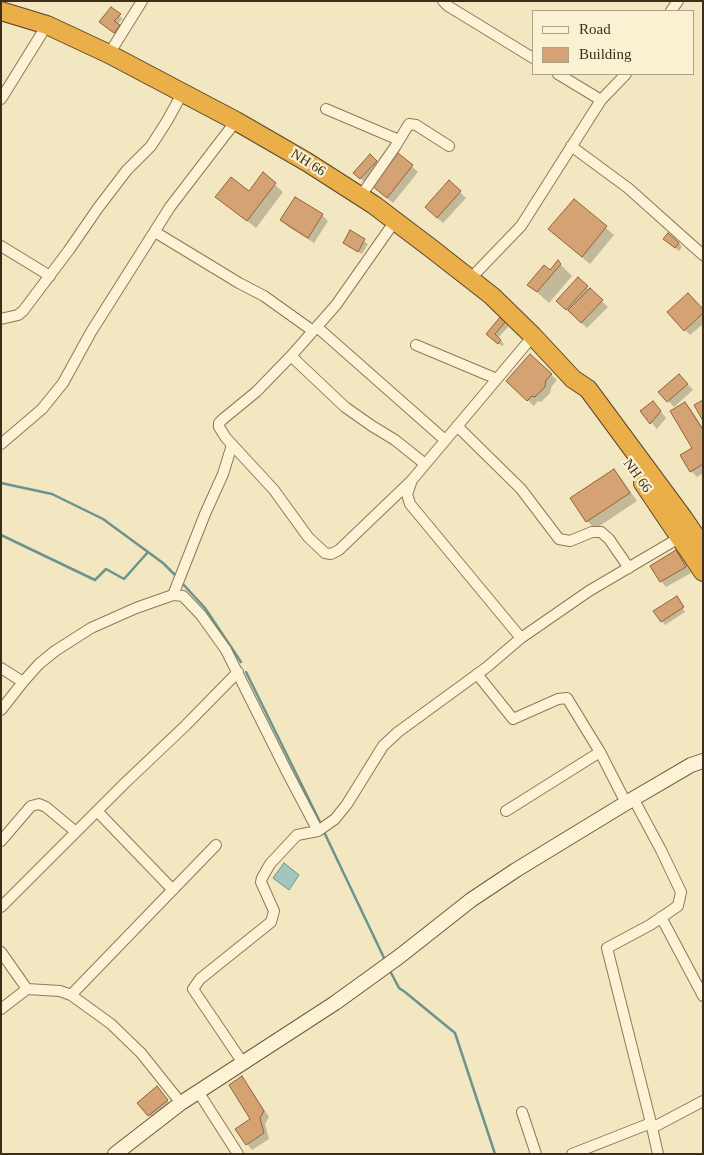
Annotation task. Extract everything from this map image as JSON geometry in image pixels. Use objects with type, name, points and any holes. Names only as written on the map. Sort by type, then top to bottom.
[{"type":"highway","name":"NH 66","points":[[1,10],[47,25],[109,54],[183,92],[307,162],[396,221],[492,296],[533,336],[573,380],[579,395],[657,502],[699,550],[703,572]]},
{"type":"street","points":[[109,54],[142,1]]},
{"type":"street","points":[[443,1],[448,6],[532,57]]},
{"type":"street","points":[[1,100],[47,25]]},
{"type":"street","points":[[560,75],[601,100]]},
{"type":"street","points":[[470,279],[521,226],[601,100],[625,75]]},
{"type":"street","points":[[1,319],[18,315],[23,311],[127,170],[151,146],[183,92]]},
{"type":"street","points":[[326,109],[399,140]]},
{"type":"street","points":[[1,444],[42,409],[63,384],[91,332],[170,207],[236,121]]},
{"type":"street","points":[[360,196],[409,124],[412,123],[449,146]]},
{"type":"street","points":[[571,146],[628,188],[703,255]]},
{"type":"street","points":[[396,221],[336,305],[315,329],[256,392],[219,423],[221,432],[274,490],[308,537],[325,553],[331,554],[338,550],[412,480],[533,336]]},
{"type":"street","points":[[155,232],[264,296],[315,329],[445,440]]},
{"type":"street","points":[[1,246],[50,276]]},
{"type":"street","points":[[416,345],[498,379]]},
{"type":"street","points":[[291,356],[345,406],[395,440],[425,464]]},
{"type":"street","points":[[457,426],[522,488],[559,539],[570,541],[592,532],[601,532],[610,539],[629,568]]},
{"type":"street","points":[[173,595],[223,474],[232,445]]},
{"type":"street","points":[[412,480],[407,492],[410,504],[522,638]]},
{"type":"street","points":[[243,1063],[194,989],[197,982],[271,922],[274,912],[263,887],[262,878],[270,864],[292,839],[302,833],[318,831],[335,819],[347,804],[379,752],[393,736],[522,638],[589,592],[686,534]]},
{"type":"street","points":[[1,710],[23,682],[55,651],[91,628],[136,608],[173,595],[183,596],[201,615],[226,650],[318,831]]},
{"type":"street","points":[[1,668],[23,682]]},
{"type":"street","points":[[1,907],[238,672]]},
{"type":"street","points":[[477,674],[513,719],[558,699],[567,698],[629,800],[681,892],[678,906],[607,948],[658,1154]]},
{"type":"street","points":[[506,811],[600,752]]},
{"type":"street","points":[[115,1154],[181,1103],[335,1003],[379,972],[472,900],[516,870],[591,826],[629,800],[703,760]]},
{"type":"street","points":[[1,841],[31,806],[38,804],[46,807],[76,832]]},
{"type":"street","points":[[97,811],[173,890]]},
{"type":"street","points":[[71,995],[216,845]]},
{"type":"street","points":[[661,917],[703,996]]},
{"type":"street","points":[[1,952],[27,989],[60,991],[71,995],[96,1012],[126,1038],[181,1103]]},
{"type":"street","points":[[1,1009],[27,989]]},
{"type":"street","points":[[199,1092],[238,1154]]},
{"type":"street","points":[[572,1154],[652,1126],[703,1101]]},
{"type":"street","points":[[522,1112],[536,1154]]},
{"type":"water","points":[[284,863],[299,875],[289,890],[273,878]]},
{"type":"building","points":[[111,7],[121,14],[114,21],[120,25],[114,33],[99,22]]},
{"type":"building","points":[[398,153],[413,165],[387,198],[372,186]]},
{"type":"building","points":[[370,154],[377,161],[360,179],[353,173]]},
{"type":"building","points":[[263,172],[276,183],[247,221],[215,197],[231,177],[249,191]]},
{"type":"building","points":[[449,180],[461,191],[437,218],[425,207]]},
{"type":"building","points":[[295,197],[323,214],[308,238],[280,220]]},
{"type":"building","points":[[574,199],[607,226],[582,257],[548,229]]},
{"type":"building","points":[[350,230],[365,239],[358,252],[343,243]]},
{"type":"building","points":[[668,233],[679,243],[675,248],[663,239]]},
{"type":"building","points":[[558,260],[561,264],[537,292],[527,285],[544,265],[550,270]]},
{"type":"building","points":[[578,277],[588,286],[566,310],[556,301]]},
{"type":"building","points":[[590,288],[603,300],[581,323],[568,310]]},
{"type":"building","points":[[688,293],[703,309],[703,313],[684,331],[667,312]]},
{"type":"building","points":[[501,316],[506,321],[495,334],[501,340],[498,344],[486,334]]},
{"type":"building","points":[[530,354],[552,374],[546,380],[545,387],[535,397],[532,396],[527,401],[506,381]]},
{"type":"building","points":[[679,374],[688,384],[667,402],[658,392]]},
{"type":"building","points":[[703,400],[703,421],[694,405]]},
{"type":"building","points":[[653,401],[661,411],[650,424],[640,411]]},
{"type":"building","points":[[685,402],[703,430],[703,464],[690,472],[680,455],[692,448],[670,411]]},
{"type":"building","points":[[614,469],[630,493],[586,522],[570,498]]},
{"type":"building","points":[[676,550],[686,567],[660,582],[650,566]]},
{"type":"building","points":[[677,596],[684,607],[661,622],[653,611]]},
{"type":"building","points":[[242,1076],[264,1111],[260,1118],[264,1133],[246,1145],[235,1129],[250,1119],[229,1085]]},
{"type":"building","points":[[157,1086],[168,1100],[148,1116],[137,1103]]},
{"type":"waterway","points":[[1,483],[52,494],[103,519],[163,563],[177,577]]},
{"type":"waterway","points":[[1,535],[95,580],[106,569],[124,579],[148,552]]},
{"type":"waterway","points":[[182,583],[205,608],[241,662]]},
{"type":"waterway","points":[[246,672],[320,822]]},
{"type":"waterway","points":[[325,834],[385,960]]},
{"type":"waterway","points":[[389,969],[399,988],[455,1033],[495,1154]]}]
